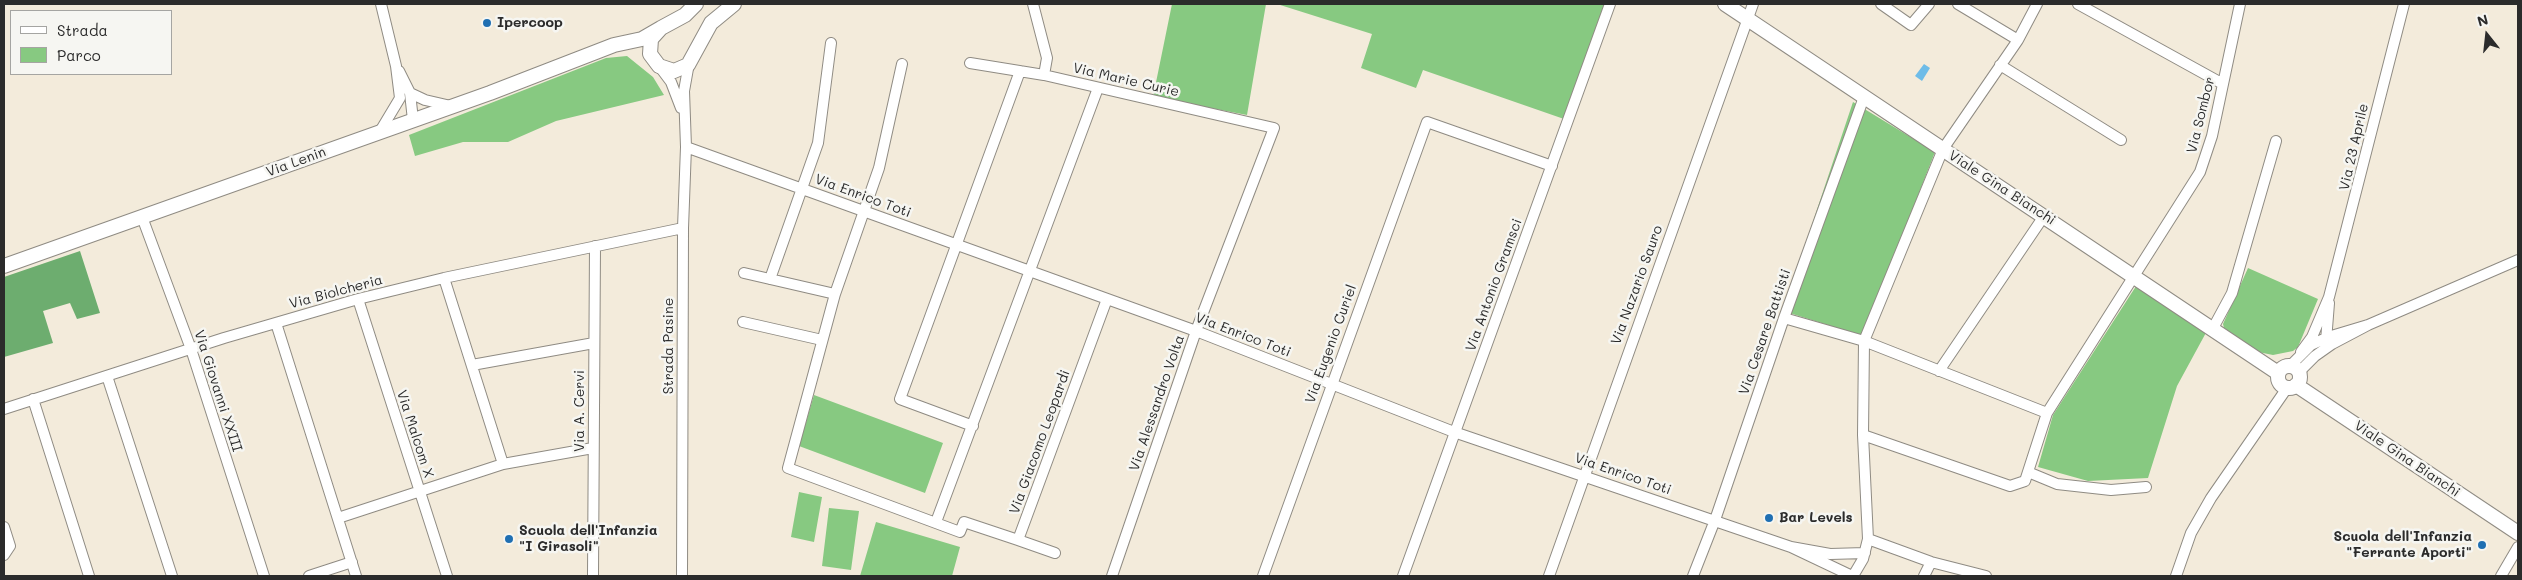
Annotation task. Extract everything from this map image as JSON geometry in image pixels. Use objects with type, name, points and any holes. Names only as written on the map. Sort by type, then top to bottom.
[{"type":"main road","name":"Via Lenin","points":[[4,266],[452,106],[587,57],[614,45],[642,39],[685,15],[696,4]]},
{"type":"main road","points":[[661,28],[651,39],[650,46],[656,64],[674,70],[689,63],[710,23],[734,4]]},
{"type":"main road","name":"Viale Gina Bianchi","points":[[1725,4],[2134,275],[2212,330],[2290,377],[2518,533]]},
{"type":"main road","name":"Via Lenin","points":[[587,57],[626,48],[644,52],[656,64]]},
{"type":"street","points":[[381,4],[396,66],[400,98],[413,120]]},
{"type":"street","points":[[1032,4],[1047,58],[1044,75]]},
{"type":"street","name":"Via Antonio Gramsci","points":[[1403,576],[1610,4]]},
{"type":"street","name":"Via Nazario Sauro","points":[[1549,576],[1753,4]]},
{"type":"street","points":[[1880,4],[1911,25],[1928,4]]},
{"type":"street","points":[[1958,4],[2018,40]]},
{"type":"street","points":[[1852,576],[1866,553],[1868,539],[1862,435],[1864,341],[1943,150],[2018,40],[2037,4]]},
{"type":"street","points":[[2078,4],[2223,84]]},
{"type":"street","name":"Via Sombor","points":[[2028,472],[2048,413],[2200,172],[2212,136],[2240,4]]},
{"type":"street","name":"Via 23 Aprile","points":[[2329,297],[2404,4]]},
{"type":"street","points":[[770,279],[818,143],[831,43]]},
{"type":"street","points":[[684,116],[684,81],[689,63]]},
{"type":"street","name":"Via Marie Curie","points":[[970,63],[1044,75],[1274,128]]},
{"type":"street","points":[[656,64],[671,82],[684,116]]},
{"type":"street","points":[[902,64],[879,168],[835,294],[788,468],[960,532],[964,522],[1055,553]]},
{"type":"street","points":[[2000,65],[2121,140]]},
{"type":"street","points":[[396,66],[410,93],[413,120]]},
{"type":"street","points":[[973,426],[900,399],[1020,71]]},
{"type":"street","points":[[936,522],[1098,88]]},
{"type":"street","points":[[410,93],[425,100],[452,106]]},
{"type":"street","name":"Via Cesare Battisti","points":[[1693,576],[1716,520],[1784,318],[1864,97]]},
{"type":"street","points":[[379,132],[400,98]]},
{"type":"street","name":"Strada Pasine","points":[[682,576],[683,228],[686,147],[684,116]]},
{"type":"street","name":"Via Eugenio Curiel","points":[[1263,576],[1427,122],[1552,166]]},
{"type":"street","name":"Via Alessandro Volta","points":[[1112,576],[1196,331],[1274,128]]},
{"type":"street","points":[[2212,330],[2235,286],[2276,141]]},
{"type":"street","name":"Via Enrico Toti","points":[[686,147],[1196,331],[1454,432],[1791,547],[1852,576]]},
{"type":"street","name":"Via Giovanni XXIII","points":[[142,216],[191,349],[264,576]]},
{"type":"street","points":[[1940,371],[2044,216]]},
{"type":"street","name":"Via Biolcheria","points":[[4,408],[276,322],[358,299],[444,278],[683,228]]},
{"type":"street","name":"Via A. Cervi","points":[[593,576],[595,246]]},
{"type":"street","points":[[2290,377],[2332,344],[2368,325],[2518,260]]},
{"type":"street","points":[[744,273],[835,294]]},
{"type":"street","points":[[444,278],[503,464]]},
{"type":"street","points":[[2315,356],[2328,337],[2329,297]]},
{"type":"street","points":[[2176,576],[2191,533],[2211,498],[2290,377],[2301,352],[2312,337],[2329,297]]},
{"type":"street","name":"Via Malcom X","points":[[358,299],[447,576]]},
{"type":"street","name":"Via Giacomo Leopardi","points":[[1018,540],[1107,299]]},
{"type":"street","points":[[1784,318],[1864,341],[2048,413]]},
{"type":"street","points":[[276,322],[356,576]]},
{"type":"street","points":[[743,322],[822,340]]},
{"type":"street","points":[[2301,352],[2328,337],[2368,325]]},
{"type":"street","points":[[472,365],[594,343]]},
{"type":"street","points":[[107,376],[172,576]]},
{"type":"street","points":[[33,399],[89,576]]},
{"type":"street","points":[[1862,435],[2010,486],[2025,481],[2028,472],[2057,484],[2111,490],[2146,487]]},
{"type":"street","points":[[338,518],[503,464],[593,448]]},
{"type":"street","points":[[4,527],[10,546],[4,555]]},
{"type":"street","points":[[1868,539],[1931,562],[1986,576]]},
{"type":"street","name":"Via Enrico Toti","points":[[1791,547],[1830,554],[1866,553]]},
{"type":"street","points":[[2501,576],[2518,547]]},
{"type":"street","points":[[309,576],[352,562]]},
{"type":"street","points":[[1924,576],[1931,562]]},
{"type":"green space","points":[[1172,4],[1266,4],[1247,115],[1153,97]]},
{"type":"green space","points":[[1277,4],[1606,4],[1564,119],[1423,70],[1416,88],[1361,68],[1372,34]]},
{"type":"green space","points":[[627,56],[653,77],[664,95],[556,121],[508,142],[463,142],[415,156],[409,135],[606,58]]},
{"type":"green space","points":[[1853,102],[1935,152],[1863,336],[1783,311]]},
{"type":"green space","points":[[80,251],[100,313],[77,319],[70,303],[43,311],[53,343],[4,357],[4,277]]},
{"type":"green space","points":[[2248,268],[2318,299],[2298,347],[2293,351],[2273,355],[2258,352],[2224,328],[2223,324]]},
{"type":"green space","points":[[2140,280],[2208,329],[2177,386],[2148,478],[2088,481],[2038,467],[2053,415]]},
{"type":"green space","points":[[814,395],[943,443],[925,493],[799,446]]},
{"type":"green space","points":[[799,492],[822,497],[814,542],[791,537]]},
{"type":"green space","points":[[829,508],[859,511],[851,570],[822,566]]},
{"type":"green space","points":[[876,522],[960,547],[952,576],[860,576]]},
{"type":"water","points":[[1924,64],[1930,68],[1922,81],[1915,76]]},
{"type":"place","name":"Ipercoop","points":[[487,23]]},
{"type":"place","name":"Bar Levels","points":[[1769,518]]},
{"type":"place","name":"Scuola dell'Infanzia \"I Girasoli\"","points":[[509,539]]},
{"type":"place","name":"Scuola dell'Infanzia \"Ferrante Aporti\"","points":[[2482,545]]}]
